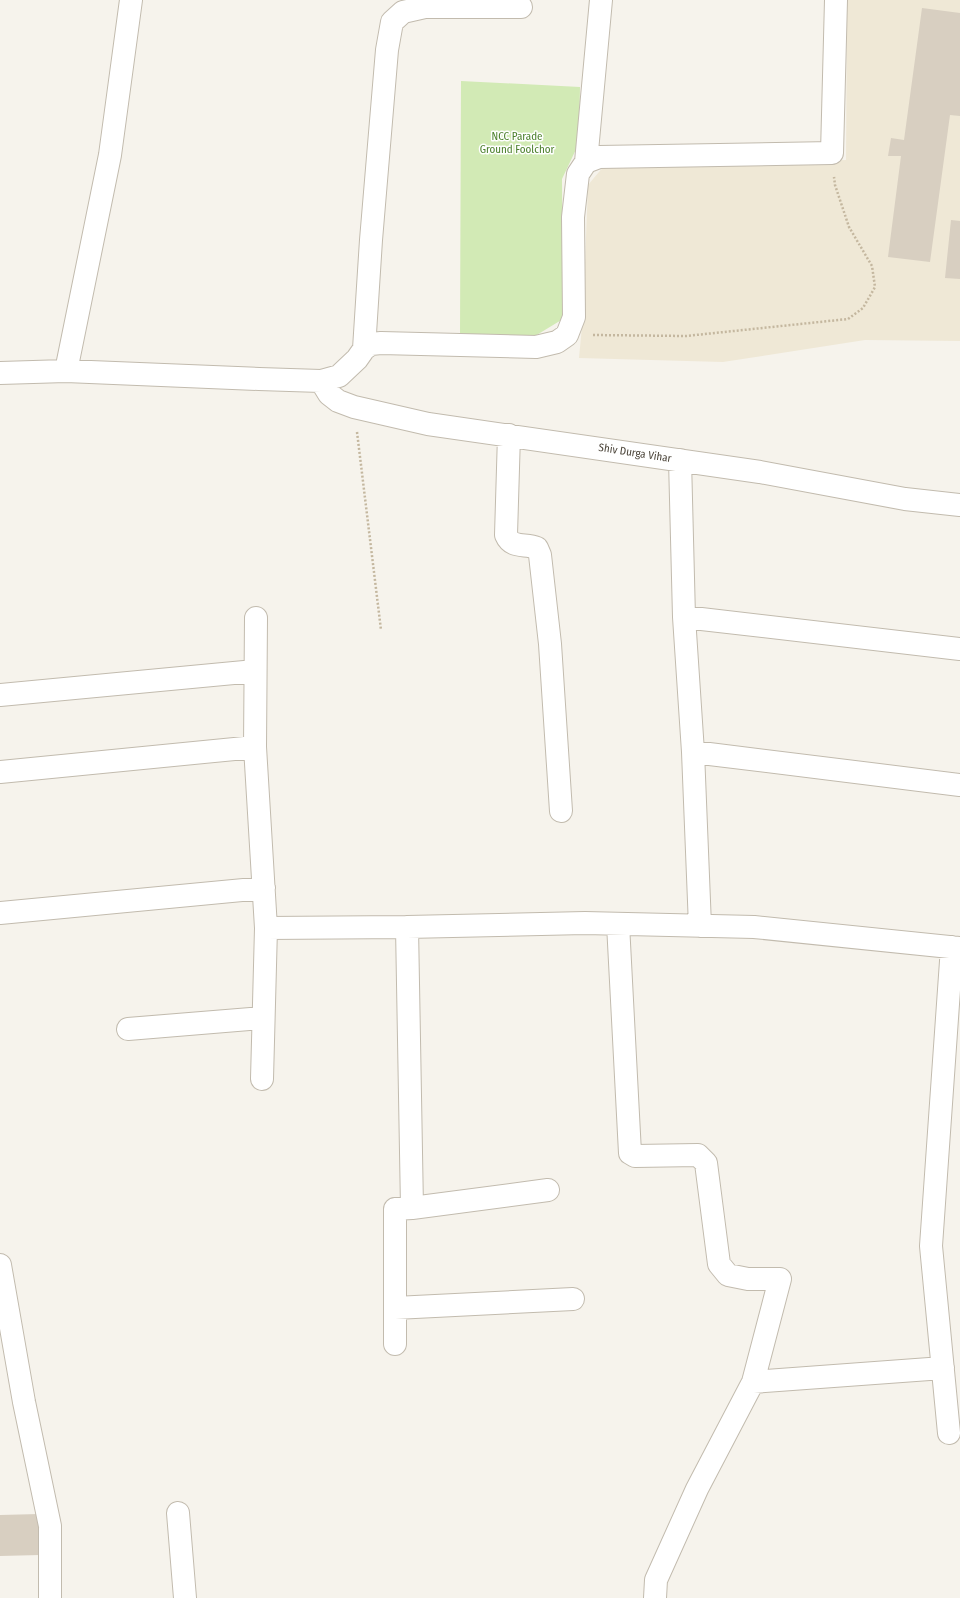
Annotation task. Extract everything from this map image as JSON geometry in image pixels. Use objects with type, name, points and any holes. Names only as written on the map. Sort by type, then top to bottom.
[{"type":"street","points":[[66,371],[110,155],[132,0]]},
{"type":"street","points":[[0,373],[66,371],[321,381],[339,376],[357,359],[364,349],[371,344],[536,347],[557,342],[567,335],[574,317],[573,217],[578,174],[586,162],[601,0]]},
{"type":"street","points":[[586,162],[599,157],[832,153],[836,0]]},
{"type":"street","points":[[364,349],[371,240],[387,50],[392,22],[397,6],[521,6]]},
{"type":"street","name":"Shiv Durga Vihar","points":[[321,381],[329,394],[338,401],[354,407],[428,424],[760,472],[905,499],[960,504]]},
{"type":"street","points":[[509,435],[506,535],[508,541],[514,544],[531,545],[537,548],[540,555],[550,644],[561,811]]},
{"type":"street","points":[[680,460],[684,617],[694,752],[700,926]]},
{"type":"street","points":[[684,617],[960,649]]},
{"type":"street","points":[[256,618],[255,747],[266,928],[262,1079]]},
{"type":"street","points":[[0,695],[255,671]]},
{"type":"street","points":[[0,772],[255,747]]},
{"type":"street","points":[[694,752],[960,786]]},
{"type":"street","points":[[0,913],[264,888]]},
{"type":"street","points":[[266,928],[618,924],[754,927],[956,948],[931,1246],[949,1433]]},
{"type":"street","points":[[618,924],[630,1153],[635,1156],[698,1156],[703,1159],[706,1163],[719,1264],[728,1275],[748,1279],[780,1279],[753,1382],[697,1489],[656,1580],[655,1598]]},
{"type":"street","points":[[407,927],[412,1208]]},
{"type":"street","points":[[128,1029],[263,1018]]},
{"type":"street","points":[[395,1344],[395,1209],[548,1190]]},
{"type":"street","points":[[0,1265],[24,1402],[50,1526],[50,1598]]},
{"type":"street","points":[[395,1308],[574,1298]]},
{"type":"street","points":[[753,1382],[943,1368]]},
{"type":"street","points":[[178,1513],[185,1598]]},
{"type":"path","points":[[567,335],[686,336],[848,319],[863,308],[875,287],[872,266],[849,227],[835,185],[832,153]]},
{"type":"path","points":[[354,407],[381,630]]},
{"type":"shaded area","points":[[847,0],[960,0],[960,341],[865,340],[723,362],[579,358],[583,316],[588,185],[604,166],[846,160]]},
{"type":"green space","name":"NCC Parade Ground Foolchor","points":[[461,81],[580,87],[579,143],[562,179],[563,319],[535,336],[460,334]]},
{"type":"building","points":[[922,8],[960,13],[960,116],[950,115],[930,262],[888,257],[901,156],[888,156],[891,138],[904,140]]},
{"type":"building","points":[[951,220],[960,221],[960,279],[945,278]]},
{"type":"building","points":[[39,1514],[40,1555],[0,1556],[0,1515]]}]
